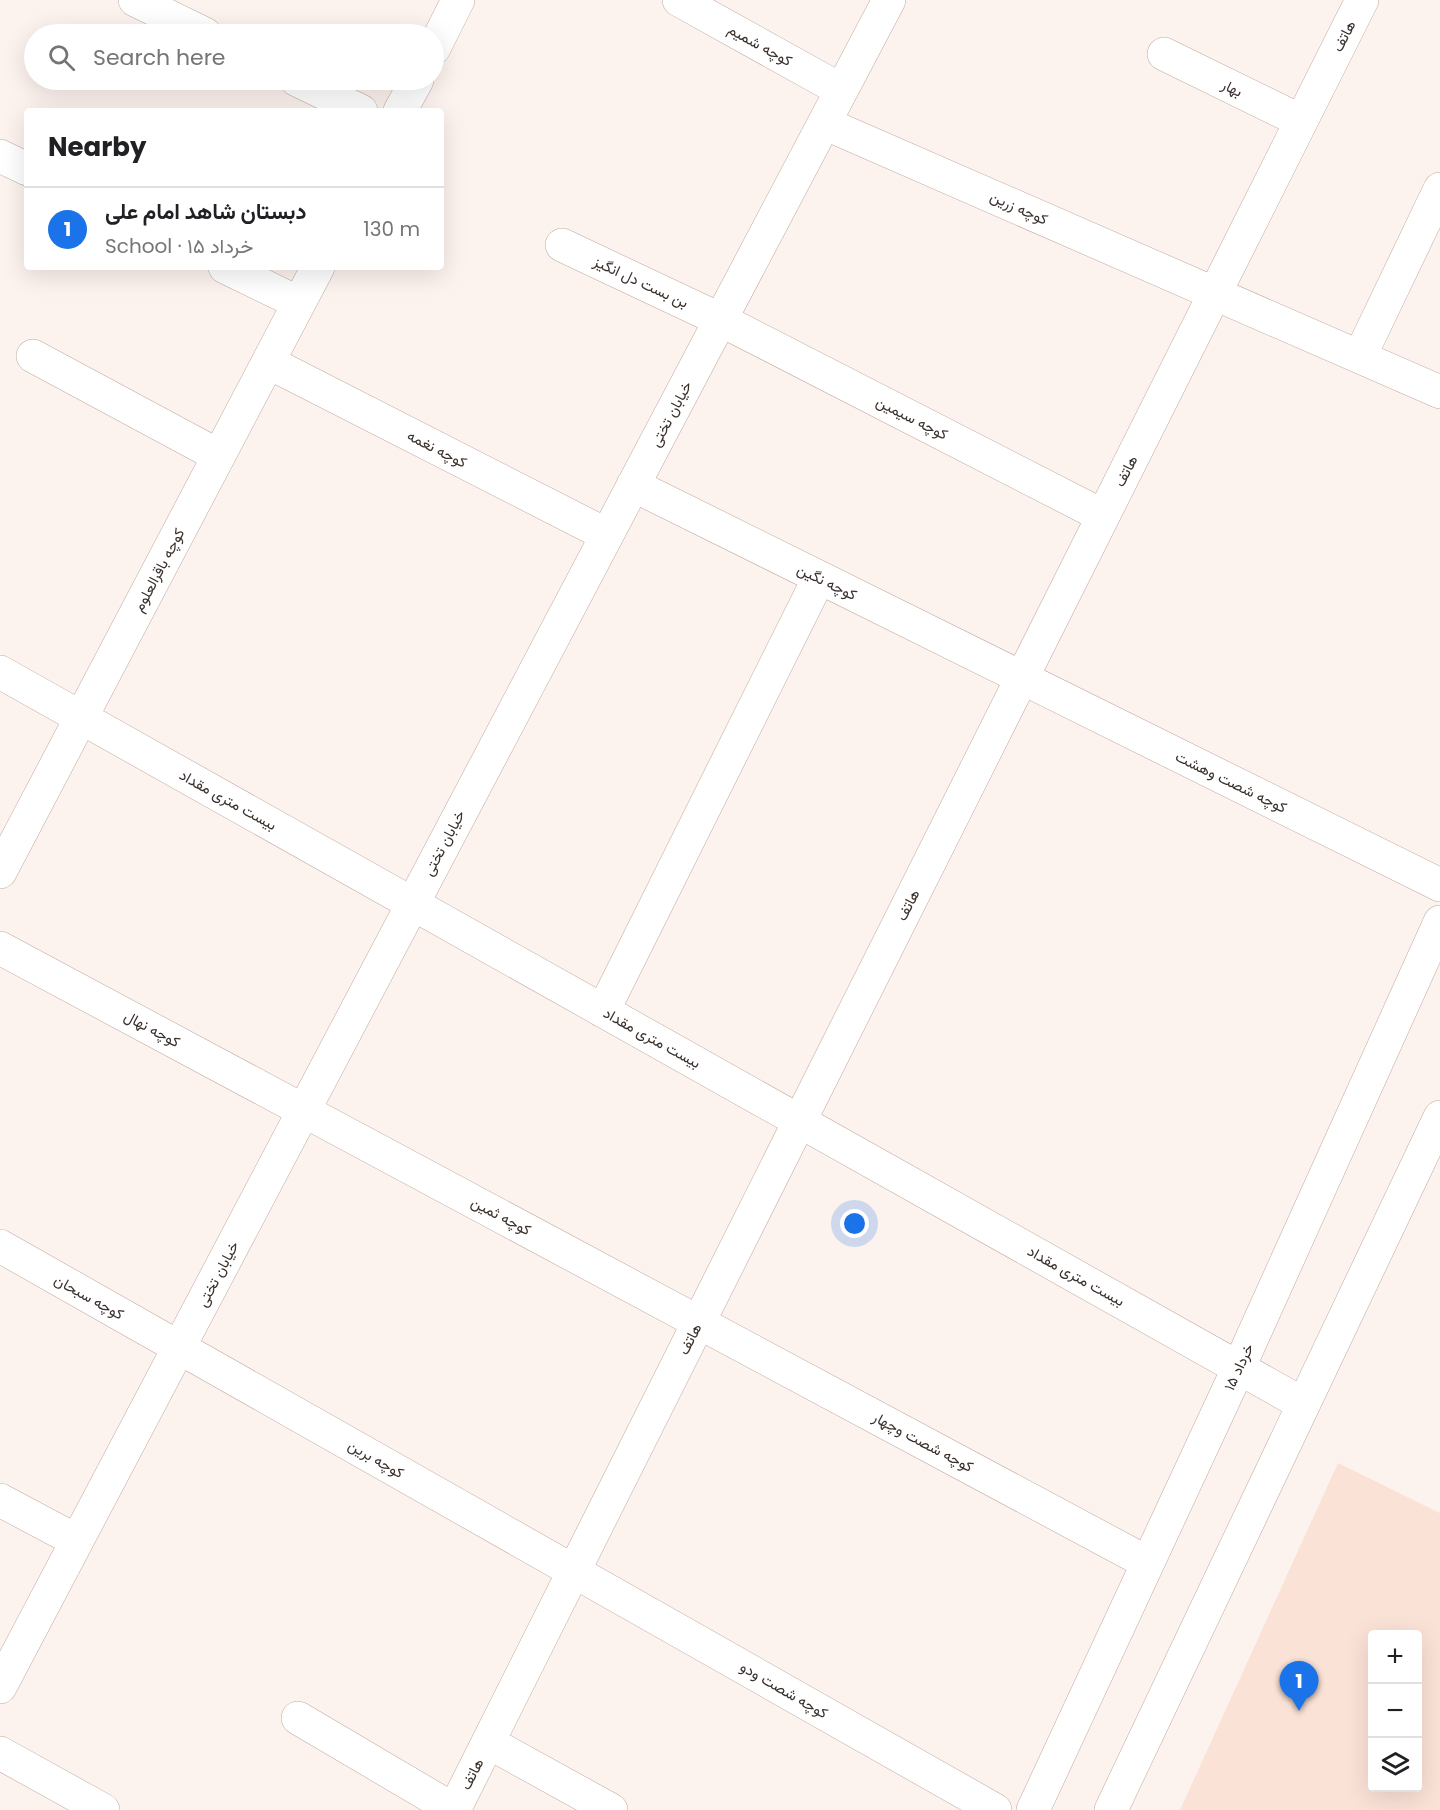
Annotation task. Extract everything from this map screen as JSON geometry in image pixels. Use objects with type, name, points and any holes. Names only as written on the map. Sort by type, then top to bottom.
[{"type":"street","points":[[135,0],[184,24]]},
{"type":"street","points":[[444,29],[459,0]]},
{"type":"street","name":"کوچه شمیم","points":[[679,0],[841,90]]},
{"type":"street","name":"خیابان تختی","points":[[0,1687],[888,0]]},
{"type":"street","name":"هاتف","points":[[454,1810],[1362,0]]},
{"type":"street","name":"بهار","points":[[1164,54],[1301,121]]},
{"type":"street","points":[[318,90],[355,108]]},
{"type":"street","points":[[402,108],[412,90]]},
{"type":"street","name":"کوچه زرین","points":[[824,123],[1440,392]]},
{"type":"street","points":[[0,156],[24,168]]},
{"type":"street","points":[[1360,356],[1440,189]]},
{"type":"street","name":"بن بست دل انگیز","points":[[562,245],[721,320]]},
{"type":"street","points":[[231,270],[299,303]]},
{"type":"street","name":"کوچه باقرالعلوم","points":[[0,872],[316,270]]},
{"type":"street","name":"کوچه سیمین","points":[[721,320],[1103,516]]},
{"type":"street","points":[[33,356],[219,456]]},
{"type":"street","name":"کوچه نغمه","points":[[268,362],[607,535]]},
{"type":"street","name":"کوچه نگین","points":[[633,486],[1022,678]]},
{"type":"street","points":[[603,1011],[819,578]]},
{"type":"street","name":"بیست متری مقداد","points":[[0,672],[1304,1404]]},
{"type":"street","name":"کوچه شصت وهشت","points":[[1022,678],[1440,885]]},
{"type":"street","name":"۱۵ خرداد","points":[[1033,1810],[1239,1368],[1440,922]]},
{"type":"street","name":"کوچه نهال","points":[[0,948],[304,1110]]},
{"type":"street","name":"کوچه ثمین","points":[[304,1110],[699,1322]]},
{"type":"street","points":[[1111,1810],[1440,1117]]},
{"type":"street","name":"کوچه سبحان","points":[[0,1246],[179,1347]]},
{"type":"street","name":"کوچه شصت وچهار","points":[[699,1322],[1148,1563]]},
{"type":"street","name":"کوچه برین","points":[[179,1347],[574,1571]]},
{"type":"street","points":[[0,1500],[77,1541]]},
{"type":"street","name":"کوچه شصت ودو","points":[[574,1571],[995,1810]]},
{"type":"street","points":[[298,1718],[454,1810]]},
{"type":"street","points":[[488,1742],[611,1810]]},
{"type":"street","points":[[0,1753],[103,1810]]},
{"type":"shaded area","points":[[1338,1463],[1440,1513],[1440,1810],[1180,1810]]},
{"type":"place","name":"دبستان شاهد امام علی","points":[[1299,1711]]}]
